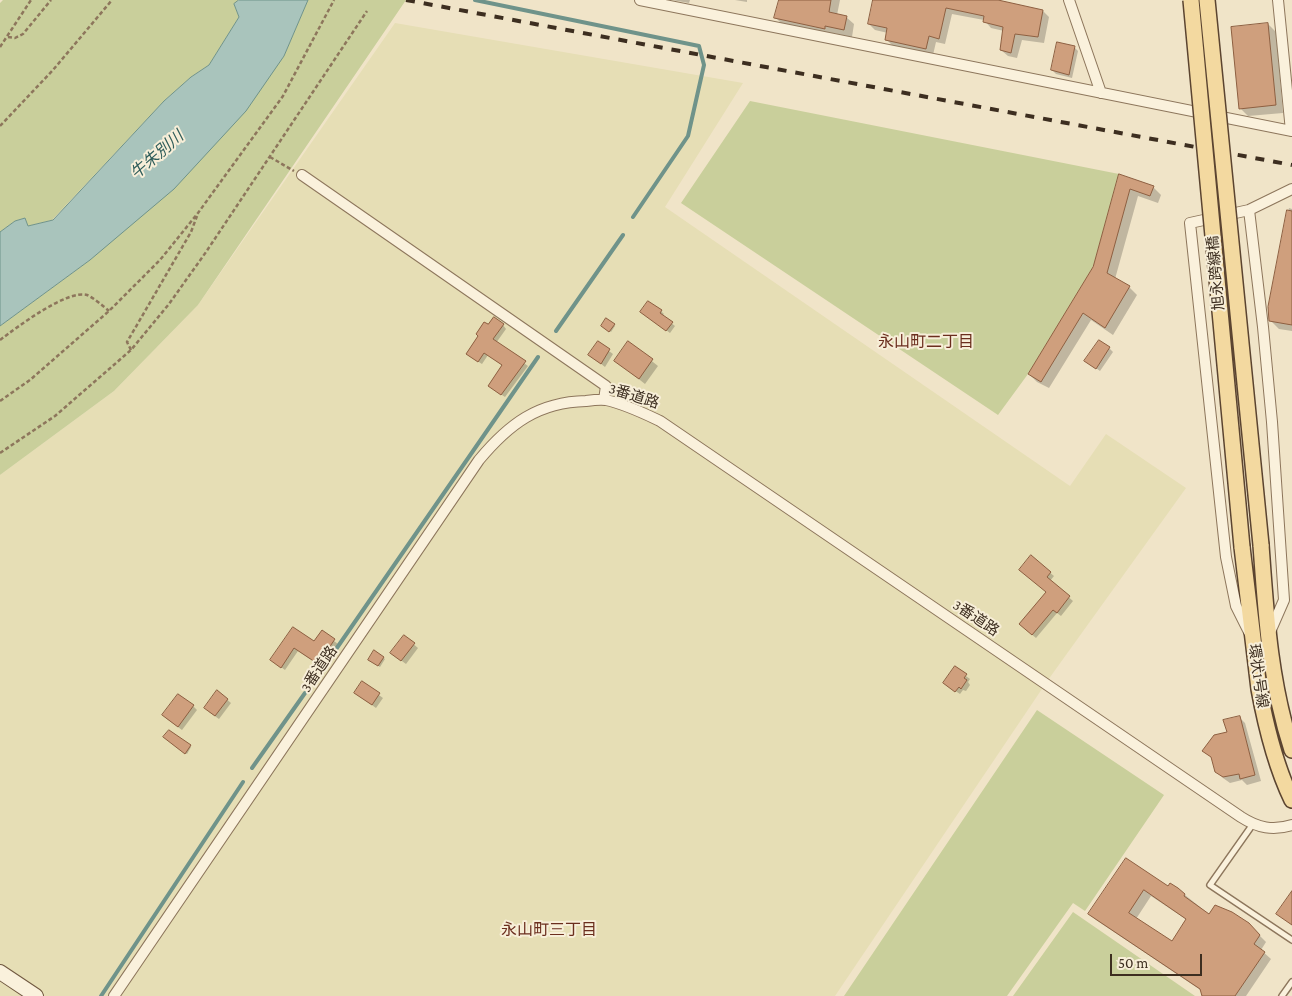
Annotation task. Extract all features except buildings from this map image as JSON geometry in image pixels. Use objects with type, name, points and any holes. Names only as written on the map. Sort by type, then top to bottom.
[{"type":"main road","name":"旭永跨線橋","points":[[1191,0],[1242,547]]},
{"type":"main road","name":"旭永跨線橋","points":[[1207,0],[1260,545]]},
{"type":"main road","name":"環状1号線","points":[[1260,545],[1258,689],[1267,732],[1280,772],[1292,800]]},
{"type":"main road","name":"環状1号線","points":[[1242,547],[1260,638],[1292,750]]},
{"type":"street","points":[[640,0],[1291,131],[1278,0]]},
{"type":"street","points":[[1069,0],[1100,93]]},
{"type":"street","points":[[302,176],[606,386],[604,400]]},
{"type":"street","points":[[1249,210],[1272,422],[1284,600],[1260,638],[1236,606],[1226,557],[1190,223],[1249,210],[1292,189]]},
{"type":"street","name":"3番道路","points":[[114,996],[479,460],[498,438],[519,420],[544,408],[572,401],[604,400],[634,409],[660,421],[1234,812],[1253,824],[1269,829],[1292,824]]},
{"type":"street","points":[[0,972],[36,996]]},
{"type":"lane","points":[[1253,824],[1210,886],[1292,940]]},
{"type":"lane","points":[[1282,996],[1292,982]]},
{"type":"path","points":[[0,47],[31,0]]},
{"type":"path","points":[[8,37],[15,38],[23,34],[51,0]]},
{"type":"path","points":[[0,126],[53,70],[112,0]]},
{"type":"path","points":[[0,401],[30,380],[109,311],[160,260],[198,213],[282,96],[334,0]]},
{"type":"path","points":[[0,453],[55,416],[131,350],[170,304],[367,11]]},
{"type":"path","points":[[270,157],[287,167]]},
{"type":"path","points":[[131,350],[127,342],[191,232],[198,213]]},
{"type":"path","points":[[0,340],[30,318],[73,296],[87,295],[109,311]]},
{"type":"shaded area","points":[[395,23],[743,83],[665,207],[1070,486],[1106,434],[1186,488],[1048,680],[835,996],[0,996],[0,475],[114,391],[198,305]]},
{"type":"green space","points":[[3,0],[239,0],[234,4],[239,17],[209,65],[191,77],[164,101],[52,220],[28,226],[25,218],[15,221],[0,232],[0,3]]},
{"type":"green space","points":[[308,0],[406,0],[198,305],[114,391],[0,475],[0,326],[90,260],[284,56]]},
{"type":"green space","points":[[750,101],[1119,174],[1093,267],[1028,374],[998,415],[681,203]]},
{"type":"green space","points":[[1037,710],[1164,795],[1085,911],[1073,903],[1007,996],[844,996]]},
{"type":"green space","points":[[1073,912],[1195,996],[1013,996]]},
{"type":"water","name":"牛朱別川","points":[[239,0],[308,0],[284,56],[246,111],[174,189],[90,260],[0,326],[0,232],[15,221],[25,218],[28,226],[53,220],[164,101],[191,77],[209,65],[239,17],[234,4]]},
{"type":"waterway","points":[[475,0],[699,46],[704,65],[688,136],[633,217]]},
{"type":"waterway","points":[[556,331],[623,235]]},
{"type":"waterway","points":[[323,668],[538,357]]},
{"type":"waterway","points":[[252,768],[305,693]]},
{"type":"waterway","points":[[101,996],[243,782]]},
{"type":"railway","points":[[406,0],[1292,165]]},
{"type":"district","name":"永山町二丁目","points":[[926,342]]},
{"type":"district","name":"永山町三丁目","points":[[549,930]]}]
